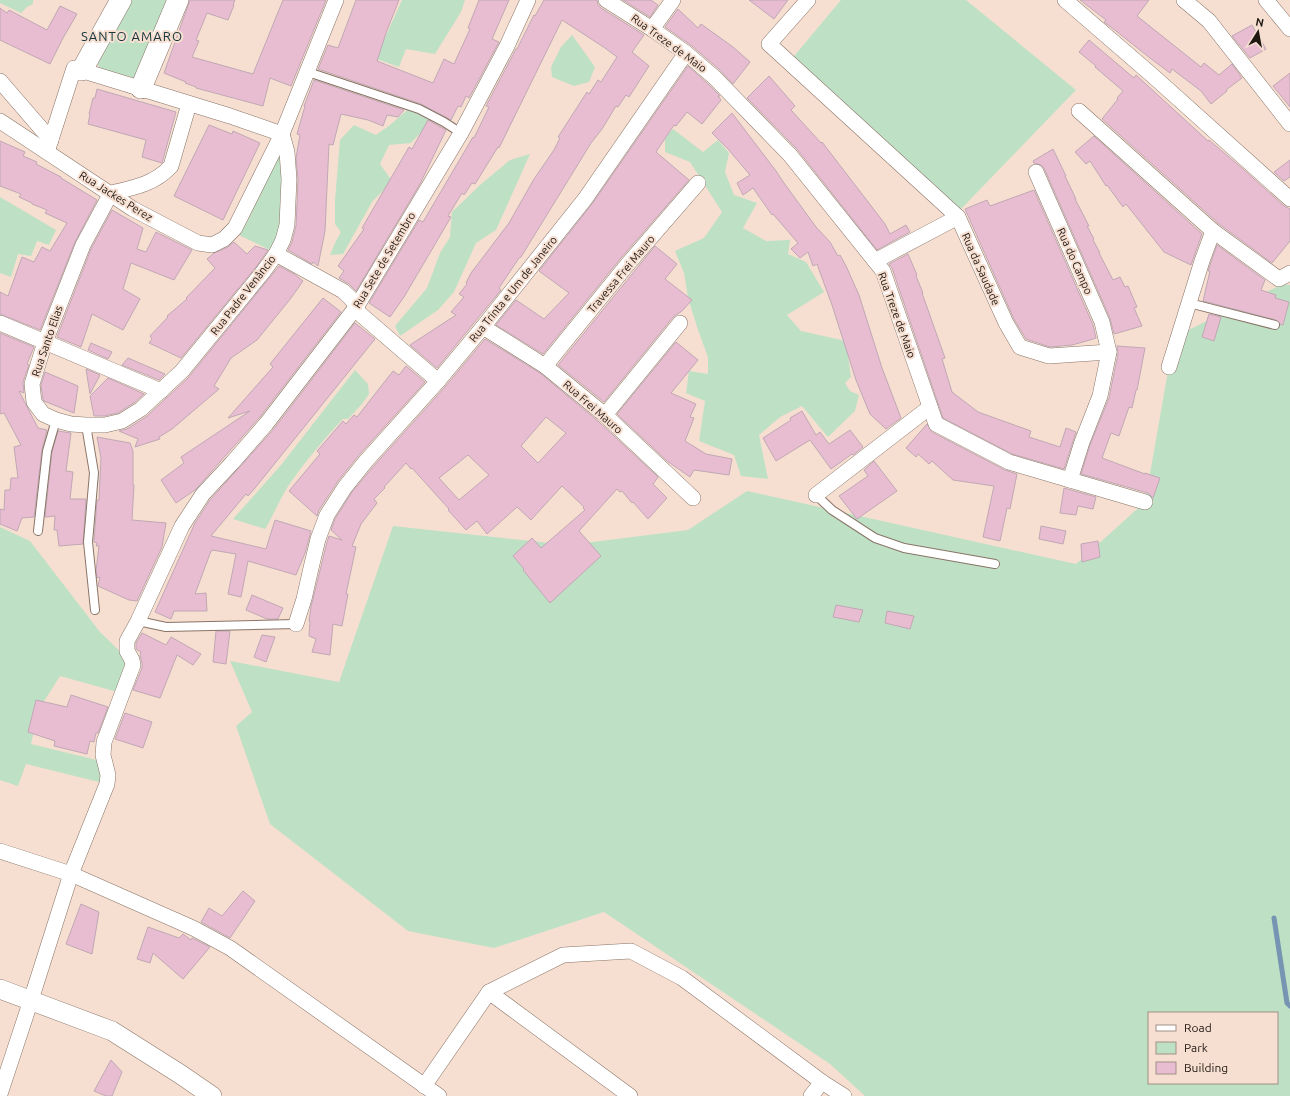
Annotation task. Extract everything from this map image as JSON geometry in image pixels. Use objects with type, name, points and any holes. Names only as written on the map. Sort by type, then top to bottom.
[{"type":"main road","points":[[82,70],[121,0]]},
{"type":"main road","points":[[141,88],[178,0]]},
{"type":"street","points":[[49,146],[74,68],[230,116],[282,134],[336,0]]},
{"type":"street","name":"Rua Sete de Setembro","points":[[0,1094],[71,874],[107,784],[108,775],[103,755],[104,742],[133,665],[127,651],[127,641],[138,621],[182,526],[203,494],[266,424],[357,306],[461,133],[507,46],[528,0]]},
{"type":"street","name":"Rua Treze de Maio","points":[[606,0],[652,29],[686,53],[714,77],[790,155],[883,271],[936,424],[1009,462],[1145,502]]},
{"type":"street","points":[[652,29],[672,0]]},
{"type":"street","name":"Rua da Saudade","points":[[808,0],[769,44],[958,217],[1006,323],[1020,347],[1049,356],[1109,352]]},
{"type":"street","points":[[1065,0],[1153,76],[1290,199]]},
{"type":"street","points":[[1184,0],[1209,21],[1290,124]]},
{"type":"street","points":[[1266,0],[1290,29]]},
{"type":"street","name":"Rua Trinta e Um de Janeiro","points":[[296,624],[304,599],[310,568],[318,539],[328,515],[345,487],[484,327],[585,199],[686,53]]},
{"type":"street","points":[[0,81],[49,146]]},
{"type":"street","points":[[111,193],[142,186],[166,172],[171,166],[189,104]]},
{"type":"street","points":[[1079,111],[1213,231],[1279,279],[1290,273]]},
{"type":"street","name":"Rua Jackes Perez","points":[[0,121],[49,146],[132,209],[198,243],[212,245],[224,239],[235,228],[282,134]]},
{"type":"street","name":"Rua Padre Venâncio","points":[[161,391],[182,371],[263,272],[276,254],[283,240],[287,225],[289,179],[288,152],[282,134]]},
{"type":"street","name":"Rua do Campo","points":[[1036,172],[1102,322],[1109,352]]},
{"type":"street","name":"Travessa Frei Mauro","points":[[545,366],[627,265],[698,183]]},
{"type":"street","name":"Rua Santo Elias","points":[[111,193],[83,245],[45,342],[32,384],[34,402],[43,414],[56,420],[71,424],[105,424],[122,421],[141,409],[161,391]]},
{"type":"street","points":[[875,261],[958,217]]},
{"type":"street","points":[[1169,367],[1213,231]]},
{"type":"street","points":[[276,254],[343,291],[352,299],[357,306],[359,313],[438,381]]},
{"type":"street","points":[[0,323],[161,391]]},
{"type":"street","points":[[605,415],[680,323]]},
{"type":"street","name":"Rua Frei Mauro","points":[[484,327],[545,366],[605,415],[693,498]]},
{"type":"street","points":[[1070,480],[1082,442],[1100,396],[1109,352]]},
{"type":"street","points":[[816,495],[930,407]]},
{"type":"street","points":[[0,851],[71,874],[193,928],[230,948],[439,1096]]},
{"type":"street","points":[[424,1086],[489,992],[563,955],[630,950],[682,978],[822,1082],[844,1096]]},
{"type":"street","points":[[0,989],[112,1031],[212,1096]]},
{"type":"street","points":[[489,992],[630,1096]]},
{"type":"street","points":[[811,1096],[822,1082]]},
{"type":"lane","points":[[308,72],[419,109],[461,133]]},
{"type":"lane","points":[[1189,303],[1275,324]]},
{"type":"lane","points":[[38,531],[47,451],[56,420]]},
{"type":"lane","points":[[86,425],[94,473],[88,542],[95,610]]},
{"type":"lane","points":[[816,495],[832,510],[876,538],[904,548],[995,564]]},
{"type":"lane","points":[[138,621],[166,627],[296,624]]},
{"type":"green space","points":[[0,0],[33,0],[33,4],[21,13],[0,3]]},
{"type":"green space","points":[[129,0],[171,0],[137,76],[134,78],[100,68],[96,61]]},
{"type":"green space","points":[[402,0],[465,0],[461,12],[435,54],[406,49],[399,67],[377,59]]},
{"type":"green space","points":[[841,0],[966,0],[1076,90],[960,210],[790,61]]},
{"type":"green space","points":[[572,35],[595,67],[589,82],[574,86],[552,77],[551,67],[561,47]]},
{"type":"green space","points":[[412,106],[435,117],[411,143],[389,145],[380,164],[392,181],[372,202],[343,254],[330,255],[341,232],[335,224],[335,200],[340,140],[354,125],[376,135]]},
{"type":"green space","points":[[673,129],[703,152],[718,140],[729,153],[725,172],[734,195],[757,203],[743,228],[766,241],[790,240],[788,254],[806,262],[824,292],[787,315],[801,331],[846,341],[851,377],[845,383],[850,391],[859,395],[855,411],[828,437],[802,406],[780,417],[759,435],[768,479],[741,476],[734,455],[699,441],[705,401],[686,393],[689,371],[708,374],[708,357],[688,298],[684,273],[675,251],[704,238],[722,212],[690,162],[665,152],[665,137]]},
{"type":"green space","points":[[282,149],[281,224],[270,250],[239,235],[246,224]]},
{"type":"green space","points":[[530,154],[496,230],[476,243],[454,292],[438,310],[400,336],[395,326],[427,288],[440,253],[450,237],[452,212],[480,185],[510,160]]},
{"type":"green space","points":[[0,197],[56,230],[49,245],[37,241],[31,256],[18,254],[11,277],[0,273]]},
{"type":"green space","points":[[1283,284],[1290,285],[1290,1096],[865,1096],[830,1064],[604,912],[494,948],[408,931],[270,824],[236,726],[252,712],[230,661],[339,682],[393,526],[569,545],[688,530],[747,491],[1076,564],[1145,502],[1174,337]]},
{"type":"green space","points":[[355,370],[368,384],[369,394],[348,419],[343,419],[306,461],[287,488],[265,529],[233,519],[281,465]]},
{"type":"green space","points":[[0,527],[30,541],[100,632],[132,663],[121,693],[60,676],[39,709],[31,744],[105,762],[99,782],[26,764],[18,786],[0,780]]},
{"type":"building","points":[[190,0],[235,0],[228,20],[207,13],[196,40],[199,41],[192,57],[253,74],[283,0],[326,0],[291,86],[270,78],[263,106],[196,88],[164,73]]},
{"type":"building","points":[[356,0],[399,0],[377,61],[433,83],[444,59],[454,64],[470,29],[468,28],[479,0],[509,0],[492,39],[499,42],[469,98],[466,96],[461,107],[458,106],[451,120],[421,104],[318,69],[328,45],[338,48]]},
{"type":"building","points":[[544,0],[597,0],[598,5],[601,8],[644,35],[632,52],[649,66],[629,97],[626,95],[618,107],[616,106],[602,129],[591,143],[521,257],[499,288],[501,290],[437,368],[410,345],[456,315],[451,312],[464,297],[459,294],[467,284],[466,283],[471,273],[509,223],[534,179],[554,150],[560,138],[558,137],[587,92],[589,94],[598,80],[601,82],[617,57],[562,20],[499,148],[498,147],[475,184],[472,183],[464,195],[462,193],[448,216],[451,217],[404,297],[390,317],[369,303],[419,220],[423,222],[473,137],[474,138],[489,107],[486,106],[534,15],[535,16]]},
{"type":"building","points":[[623,0],[651,0],[658,5],[650,17]]},
{"type":"building","points":[[749,0],[788,0],[774,19]]},
{"type":"building","points":[[1080,0],[1149,0],[1137,16],[1201,67],[1204,63],[1219,75],[1232,64],[1242,78],[1211,104],[1201,91],[1172,69],[1170,73],[1150,58],[1104,22],[1106,20]]},
{"type":"building","points":[[60,6],[77,14],[50,64],[0,40],[0,8],[7,13],[9,10],[47,30]]},
{"type":"building","points":[[678,9],[698,28],[701,24],[733,47],[750,62],[733,84],[720,70],[692,46],[665,27]]},
{"type":"building","points":[[1252,25],[1266,49],[1250,58],[1232,36]]},
{"type":"building","points":[[1089,40],[1134,78],[1136,75],[1208,141],[1209,140],[1243,169],[1284,206],[1290,209],[1290,241],[1272,263],[1219,224],[1102,119],[1123,91],[1079,52]]},
{"type":"building","points":[[688,66],[720,96],[718,96],[721,100],[702,124],[687,112],[676,126],[674,125],[656,152],[689,180],[620,259],[543,354],[496,325],[516,300],[544,319],[569,293],[539,271],[592,204]]},
{"type":"building","points":[[1290,73],[1290,107],[1273,86]]},
{"type":"building","points":[[769,76],[795,106],[791,110],[821,143],[822,142],[885,224],[890,234],[906,225],[910,232],[877,250],[797,149],[747,98]]},
{"type":"building","points":[[314,80],[404,110],[398,117],[387,115],[383,126],[368,120],[341,114],[333,145],[329,144],[325,231],[318,266],[288,250],[292,242],[296,226],[298,179],[296,158],[300,135],[297,134],[304,106]]},
{"type":"building","points":[[97,89],[176,112],[162,163],[142,157],[146,140],[88,124],[93,98],[95,98]]},
{"type":"building","points":[[732,113],[816,227],[830,242],[838,256],[840,255],[846,266],[859,295],[882,368],[901,418],[886,429],[870,414],[856,380],[817,264],[813,266],[808,252],[800,258],[791,249],[798,243],[773,214],[772,215],[753,188],[743,195],[737,183],[750,175],[712,133]]},
{"type":"building","points":[[428,120],[446,130],[420,184],[356,291],[349,284],[339,278],[344,271],[338,266],[364,229],[362,228],[409,147],[412,149]]},
{"type":"building","points":[[209,125],[232,134],[233,131],[260,143],[223,220],[174,196]]},
{"type":"building","points":[[1094,136],[1202,234],[1191,265],[1164,252],[1126,204],[1123,207],[1107,185],[1106,186],[1090,161],[1086,164],[1075,152]]},
{"type":"building","points":[[0,141],[25,152],[23,156],[37,162],[36,164],[61,177],[97,200],[75,242],[40,330],[0,314],[0,292],[8,296],[22,257],[34,262],[42,247],[50,251],[67,223],[45,213],[47,210],[19,197],[21,194],[0,186]]},
{"type":"building","points":[[1053,149],[1075,199],[1089,226],[1087,226],[1099,253],[1113,280],[1120,277],[1125,287],[1128,286],[1137,307],[1134,308],[1142,326],[1114,334],[1110,318],[1044,168],[1033,161]]},
{"type":"building","points":[[1290,160],[1290,177],[1284,181],[1274,172]]},
{"type":"building","points":[[1034,190],[1093,325],[1096,338],[1072,345],[1050,347],[1026,339],[1014,319],[965,209],[987,200],[990,206]]},
{"type":"building","points":[[112,210],[143,228],[137,249],[146,252],[156,232],[192,250],[174,280],[131,263],[123,289],[140,299],[123,330],[92,314],[81,347],[57,337],[91,249]]},
{"type":"building","points":[[234,242],[247,254],[255,246],[268,250],[256,267],[181,358],[149,343],[152,339],[150,336],[168,317],[167,316],[187,299],[186,298],[215,268],[207,259],[214,253],[228,247]]},
{"type":"building","points":[[1217,245],[1265,280],[1261,290],[1276,295],[1275,298],[1289,302],[1283,325],[1276,320],[1203,301],[1210,271],[1208,271]]},
{"type":"building","points":[[655,246],[677,264],[665,279],[692,300],[682,311],[673,317],[604,402],[558,365]]},
{"type":"building","points":[[908,254],[917,275],[916,276],[945,358],[942,359],[952,392],[978,412],[1031,431],[1029,437],[1060,447],[1066,428],[1076,432],[1064,469],[1012,454],[943,418],[892,268],[889,264]]},
{"type":"building","points":[[279,266],[303,281],[257,340],[231,358],[214,386],[219,389],[172,429],[159,437],[160,439],[135,447],[138,439],[119,431],[127,429],[146,417],[188,378]]},
{"type":"building","points":[[323,298],[341,312],[259,418],[195,490],[176,503],[161,480],[184,463],[181,457],[250,411],[228,418],[273,367],[270,364]]},
{"type":"building","points":[[1209,314],[1221,317],[1214,341],[1202,337]]},
{"type":"building","points":[[355,323],[375,339],[255,488],[248,496],[246,494],[211,536],[266,549],[275,520],[311,531],[305,553],[296,575],[248,561],[241,597],[228,594],[236,554],[212,550],[195,594],[206,593],[207,611],[174,611],[171,619],[155,612],[195,523],[210,500],[273,430]]},
{"type":"building","points":[[0,333],[34,347],[27,364],[29,365],[23,382],[24,393],[19,391],[38,428],[47,430],[42,450],[34,517],[22,518],[17,531],[0,524],[0,509],[4,510],[5,490],[10,490],[11,478],[18,478],[14,447],[21,445],[4,413],[0,414]]},
{"type":"building","points":[[485,339],[540,373],[599,422],[658,477],[653,484],[667,498],[648,519],[622,491],[620,492],[617,489],[579,531],[601,556],[550,603],[513,556],[532,538],[541,548],[585,510],[583,508],[584,507],[562,486],[531,520],[517,507],[487,534],[477,521],[466,530],[448,510],[449,509],[406,463],[374,499],[377,503],[361,524],[352,546],[356,547],[346,594],[348,594],[342,626],[333,624],[330,655],[312,652],[316,639],[309,636],[309,621],[327,542],[329,536],[342,540],[331,530],[335,519],[352,492],[445,387]],"holes":[[[546,417],[566,433],[538,463],[521,446]],[[468,455],[489,475],[459,500],[439,478]]]},
{"type":"building","points":[[676,342],[698,360],[671,393],[696,404],[690,417],[694,418],[685,441],[706,454],[732,459],[729,475],[694,470],[690,477],[667,461],[617,414]]},
{"type":"building","points":[[91,343],[112,352],[108,359],[88,350]]},
{"type":"building","points":[[1117,346],[1145,348],[1132,408],[1129,407],[1119,436],[1111,433],[1102,458],[1160,478],[1153,498],[1148,493],[1081,474],[1090,445],[1109,398],[1118,354]]},
{"type":"building","points":[[128,358],[165,374],[159,380],[122,365]]},
{"type":"building","points":[[406,366],[425,382],[359,455],[338,481],[319,510],[317,516],[289,491],[320,454],[317,451],[343,421],[346,424],[354,415],[357,417],[393,371],[399,375]]},
{"type":"building","points":[[86,369],[100,375],[90,394]]},
{"type":"building","points":[[45,372],[78,386],[74,413],[44,401],[41,385]]},
{"type":"building","points":[[108,378],[144,394],[118,413],[104,416],[94,416],[90,396]]},
{"type":"building","points":[[802,411],[816,435],[820,432],[829,444],[850,430],[863,447],[831,469],[810,440],[776,461],[763,438]]},
{"type":"building","points":[[927,424],[932,432],[1005,470],[1017,474],[1010,509],[1007,508],[1000,541],[983,537],[994,486],[953,480],[932,461],[929,464],[918,454],[916,457],[906,448]]},
{"type":"building","points":[[58,431],[71,433],[66,471],[73,472],[70,499],[86,499],[83,544],[59,546],[57,530],[54,530],[55,516],[45,517],[52,452]]},
{"type":"building","points":[[97,437],[130,443],[133,451],[134,485],[132,520],[166,523],[162,547],[137,601],[129,600],[98,586],[100,577],[97,578],[96,571],[99,546],[96,546],[97,543],[94,542],[97,500],[99,500],[101,458]]},
{"type":"building","points":[[874,461],[897,491],[857,519],[839,496],[868,476],[864,470]]},
{"type":"building","points":[[1064,488],[1096,497],[1093,509],[1078,506],[1076,515],[1060,513]]},
{"type":"building","points":[[1041,526],[1066,531],[1063,544],[1039,539]]},
{"type":"building","points":[[1098,541],[1100,557],[1082,562],[1081,544]]},
{"type":"building","points":[[252,595],[283,608],[278,619],[267,619],[246,610]]},
{"type":"building","points":[[836,605],[863,610],[859,622],[833,617]]},
{"type":"building","points":[[887,611],[914,616],[910,629],[885,623]]},
{"type":"building","points":[[216,631],[230,631],[226,664],[213,662]]},
{"type":"building","points":[[142,633],[166,645],[171,637],[201,654],[193,665],[177,655],[160,698],[133,690],[142,668],[141,652],[136,649],[136,643]]},
{"type":"building","points":[[262,635],[275,637],[266,662],[254,657]]},
{"type":"building","points":[[71,695],[108,707],[98,733],[96,733],[94,742],[90,741],[87,754],[54,746],[55,741],[28,732],[36,700],[67,707]]},
{"type":"building","points":[[125,713],[152,722],[143,748],[115,739]]},
{"type":"building","points":[[243,891],[255,901],[230,938],[201,922],[209,908],[222,916]]},
{"type":"building","points":[[81,904],[99,912],[92,954],[66,944]]},
{"type":"building","points":[[148,927],[179,938],[183,934],[191,940],[192,938],[210,947],[183,979],[153,953],[150,963],[137,959]]},
{"type":"building","points":[[111,1060],[122,1072],[112,1096],[106,1096],[94,1091]]},
{"type":"waterway","points":[[1274,918],[1287,1003],[1290,1006]]},
{"type":"district","name":"SANTO AMARO","points":[[132,36]]}]
